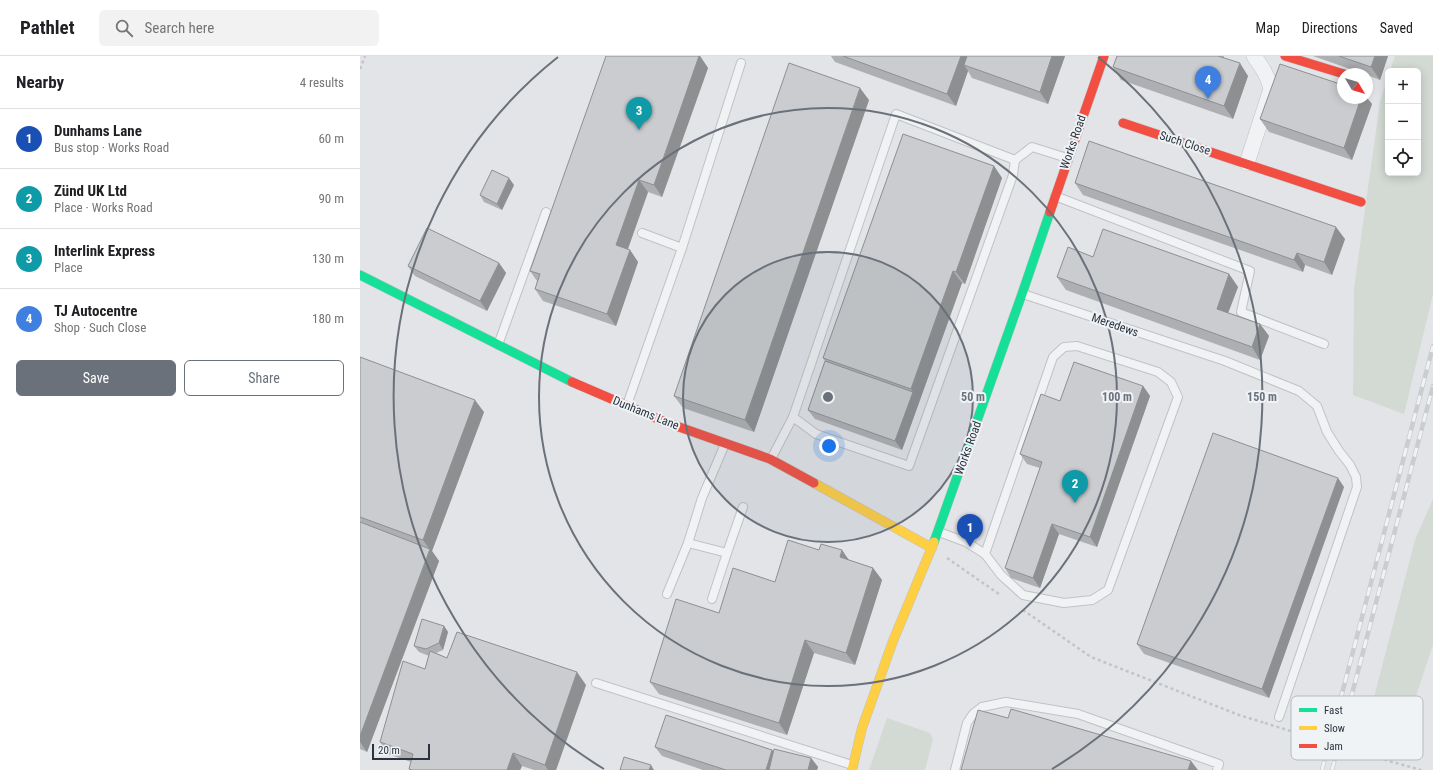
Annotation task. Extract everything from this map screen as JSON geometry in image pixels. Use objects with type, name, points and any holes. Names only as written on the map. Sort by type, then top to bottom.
[{"type":"street","name":"Works Road","points":[[852,768],[862,728],[893,641],[938,532],[1022,294],[1067,158],[1104,56]]},
{"type":"street","points":[[1247,163],[1271,89],[1263,69],[1254,56]]},
{"type":"street","points":[[1284,56],[1337,72]]},
{"type":"street","name":"Such Close","points":[[1123,123],[1361,202]]},
{"type":"street","name":"Dunhams Lane","points":[[360,276],[565,379],[665,422],[770,460],[932,548]]},
{"type":"lane","points":[[626,406],[682,248],[741,63]]},
{"type":"lane","points":[[770,460],[793,417],[896,114],[1015,160]]},
{"type":"lane","points":[[793,417],[816,434],[909,466],[1013,175],[1015,160],[1032,147],[1067,158]]},
{"type":"lane","points":[[1054,196],[1250,271],[1240,312],[1324,344]]},
{"type":"lane","points":[[498,345],[546,212]]},
{"type":"lane","points":[[642,233],[682,248]]},
{"type":"lane","name":"Meredews","points":[[1022,294],[1225,361],[1299,391],[1317,406],[1327,432],[1350,465],[1356,477],[1357,487],[1279,717]]},
{"type":"lane","points":[[938,532],[966,542],[985,554],[1001,575],[1023,595],[1064,603],[1092,600],[1108,590],[1178,397],[1171,382],[1158,372],[1077,346],[1064,347],[1053,357],[985,554]]},
{"type":"lane","points":[[667,594],[688,543],[702,498],[726,443]]},
{"type":"lane","points":[[712,598],[743,507]]},
{"type":"lane","points":[[688,543],[727,553]]},
{"type":"lane","points":[[596,683],[852,768]]},
{"type":"lane","points":[[955,770],[967,723],[973,714],[982,707],[1006,702],[1078,714],[1219,764],[1217,770]]},
{"type":"path","points":[[360,69],[365,56]]},
{"type":"path","points":[[932,548],[1002,596]]},
{"type":"path","points":[[1021,609],[1091,657],[1239,715],[1291,731]]},
{"type":"path","points":[[1384,760],[1421,770]]},
{"type":"shaded area","points":[[1395,56],[1433,56],[1433,294],[1404,414],[1353,395],[1354,288],[1380,102],[1385,86],[1385,176],[1421,176],[1421,68],[1391,68]]},
{"type":"shaded area","points":[[1433,499],[1433,645],[1416,696],[1374,696],[1415,540]]},
{"type":"shaded area","points":[[887,718],[930,733],[933,739],[925,770],[869,770]]},
{"type":"building","points":[[606,56],[699,56],[654,185],[639,180],[616,245],[630,250],[607,314],[535,289],[540,274],[530,271]]},
{"type":"building","points":[[843,56],[961,56],[947,94]]},
{"type":"building","points":[[967,56],[1052,56],[1040,92],[964,65]]},
{"type":"building","points":[[1117,56],[1218,56],[1240,63],[1224,106],[1113,67]]},
{"type":"building","points":[[1339,56],[1375,56],[1371,67]]},
{"type":"building","points":[[789,63],[860,88],[745,420],[674,396]]},
{"type":"building","points":[[1280,64],[1337,83],[1337,104],[1359,104],[1344,148],[1260,119]]},
{"type":"building","points":[[903,134],[994,166],[956,272],[953,271],[911,389],[823,358]]},
{"type":"building","points":[[1089,141],[1336,227],[1324,262],[1297,253],[1294,260],[1075,183]]},
{"type":"building","points":[[492,170],[509,178],[497,204],[480,195]]},
{"type":"building","points":[[427,228],[499,263],[480,301],[408,266]]},
{"type":"building","points":[[1103,229],[1229,274],[1217,309],[1260,324],[1252,347],[1057,277],[1068,247],[1093,257]]},
{"type":"building","points":[[360,357],[475,400],[423,540],[360,517]]},
{"type":"building","points":[[825,361],[913,392],[895,441],[808,410]]},
{"type":"building","points":[[1074,362],[1143,386],[1090,537],[1052,524],[1033,578],[1005,568],[1042,462],[1020,454],[1041,394],[1060,401]]},
{"type":"building","points":[[1213,433],[1338,478],[1262,689],[1137,644]]},
{"type":"building","points":[[360,522],[430,549],[360,736]]},
{"type":"building","points":[[788,540],[819,550],[821,544],[842,550],[840,557],[873,568],[846,653],[805,640],[779,723],[650,682],[676,599],[719,613],[733,568],[775,582]]},
{"type":"building","points":[[422,619],[444,626],[439,643],[426,649],[414,646]]},
{"type":"building","points":[[457,632],[577,672],[545,765],[513,753],[507,770],[412,770],[409,769],[413,754],[380,742],[403,661],[425,669],[430,651],[447,658]]},
{"type":"building","points":[[1011,709],[1191,761],[1188,770],[961,770],[978,710],[1008,718]]},
{"type":"building","points":[[666,715],[772,750],[766,770],[726,770],[655,747]]},
{"type":"building","points":[[774,749],[811,758],[808,770],[769,770]]},
{"type":"building","points":[[624,757],[651,765],[649,770],[620,770]]},
{"type":"railway","points":[[1341,696],[1433,346]]},
{"type":"railway","points":[[1351,696],[1433,386]]},
{"type":"railway","points":[[1322,770],[1325,760]]},
{"type":"railway","points":[[1332,770],[1335,760]]},
{"type":"traffic: fast","points":[[934,542],[1050,212]]},
{"type":"traffic: fast","points":[[360,275],[572,382]]},
{"type":"traffic: slow","points":[[814,483],[932,548]]},
{"type":"traffic: slow","points":[[852,770],[862,728],[893,641],[934,542]]},
{"type":"traffic: jam","points":[[1050,212],[1104,56]]},
{"type":"traffic: jam","points":[[1285,56],[1337,72]]},
{"type":"traffic: jam","points":[[1123,123],[1361,202]]},
{"type":"traffic: jam","points":[[572,382],[665,422],[770,459],[814,483]]},
{"type":"place","name":"TJ Autocentre","points":[[1208,99]]},
{"type":"place","name":"Interlink Express","points":[[639,130]]},
{"type":"place","name":"Zünd UK Ltd","points":[[1075,503]]},
{"type":"place","name":"Dunhams Lane","points":[[970,547]]}]
